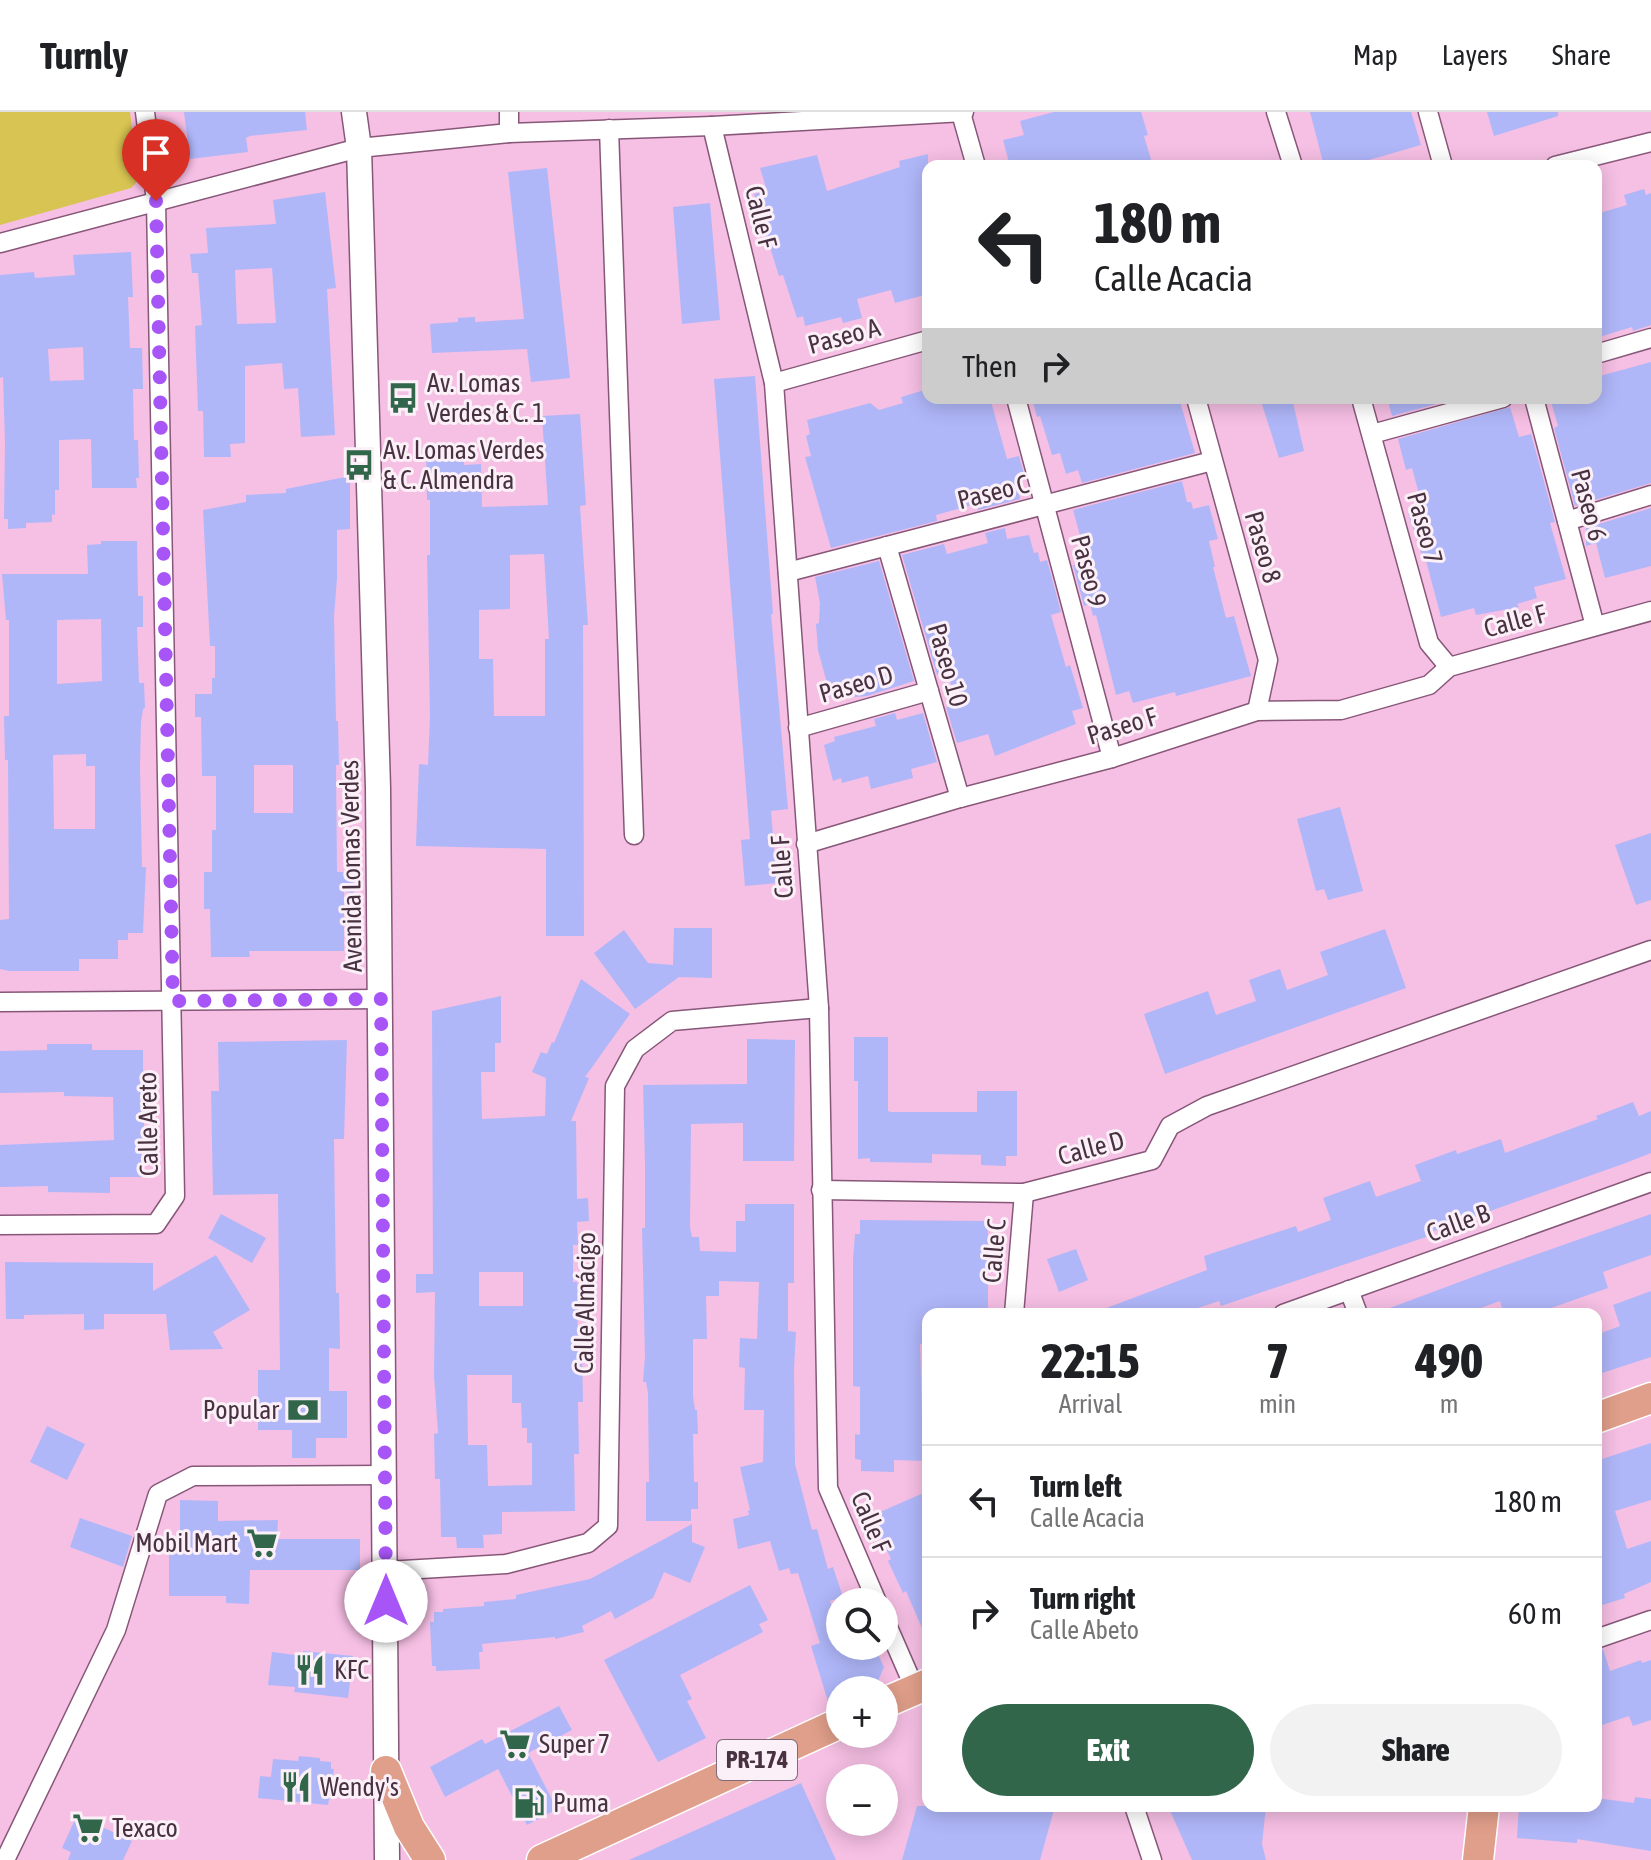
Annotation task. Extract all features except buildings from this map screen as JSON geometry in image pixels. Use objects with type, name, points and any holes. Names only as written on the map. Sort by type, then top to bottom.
[{"type":"highway","points":[[1602,1416],[1651,1398]]},
{"type":"highway","points":[[898,1697],[922,1686]]},
{"type":"highway","name":"PR-174","points":[[542,1860],[826,1729]]},
{"type":"highway","points":[[386,1771],[409,1827],[430,1860]]},
{"type":"highway","points":[[1478,1860],[1483,1812]]},
{"type":"street","points":[[145,112],[156,201],[173,1001]]},
{"type":"street","name":"Avenida Lomas Verdes","points":[[354,112],[359,148],[378,788],[387,1860]]},
{"type":"street","points":[[509,112],[509,133]]},
{"type":"street","points":[[0,243],[359,148],[509,133],[963,112],[975,160]]},
{"type":"street","points":[[1276,112],[1291,160]]},
{"type":"street","points":[[1428,112],[1441,160]]},
{"type":"street","name":"Calle F","points":[[712,126],[774,383],[819,1008],[828,1488],[871,1588]]},
{"type":"street","points":[[609,129],[634,835]]},
{"type":"street","points":[[1577,160],[1651,142]]},
{"type":"street","points":[[1602,352],[1651,338]]},
{"type":"street","name":"Paseo A","points":[[774,383],[922,342]]},
{"type":"street","name":"Paseo 9","points":[[1018,404],[1112,758]]},
{"type":"street","name":"Paseo 8","points":[[1198,404],[1268,660],[1257,711]]},
{"type":"street","name":"Paseo 7","points":[[1363,404],[1429,643],[1449,667]]},
{"type":"street","points":[[1372,434],[1481,404]]},
{"type":"street","name":"Paseo 6","points":[[1536,404],[1595,626]]},
{"type":"street","name":"Paseo C","points":[[788,572],[1212,461]]},
{"type":"street","points":[[1567,521],[1651,495]]},
{"type":"street","name":"Paseo 10","points":[[887,546],[960,798]]},
{"type":"street","points":[[1595,626],[1651,611]]},
{"type":"street","name":"Calle F","points":[[1449,667],[1595,626]]},
{"type":"street","name":"Paseo F","points":[[806,844],[960,798],[1112,758],[1257,711],[1341,710],[1429,685],[1449,667]]},
{"type":"street","name":"Paseo D","points":[[798,728],[929,691]]},
{"type":"street","name":"Calle D","points":[[821,1190],[1024,1193],[1152,1160],[1170,1126],[1207,1106],[1651,950]]},
{"type":"street","points":[[0,1002],[381,999]]},
{"type":"street","name":"Calle Areto","points":[[0,1225],[156,1224],[175,1196],[173,1001]]},
{"type":"street","name":"Calle Almácigo","points":[[386,1571],[506,1564],[588,1543],[608,1526],[615,1086],[635,1049],[672,1021],[819,1008]]},
{"type":"street","name":"Calle B","points":[[1300,1308],[1651,1182]]},
{"type":"street","name":"Calle C","points":[[1014,1308],[1024,1193]]},
{"type":"street","points":[[1349,1290],[1356,1308]]},
{"type":"street","points":[[5,1860],[116,1630],[158,1494],[193,1476],[385,1475]]},
{"type":"street","points":[[1602,1637],[1651,1620]]},
{"type":"street","points":[[898,1643],[922,1686]]},
{"type":"street","points":[[1136,1812],[1152,1860]]},
{"type":"shaded area","points":[[0,112],[130,112],[138,176],[136,183],[131,188],[0,225]]},
{"type":"place","name":"Av. Lomas Verdes & C. 1","points":[[403,398]]},
{"type":"place","name":"Av. Lomas Verdes & C. Almendra","points":[[359,465]]},
{"type":"place","name":"Popular","points":[[303,1410]]},
{"type":"place","name":"Mobil Mart","points":[[262,1543]]},
{"type":"place","name":"KFC","points":[[310,1670]]},
{"type":"place","name":"Super 7","points":[[515,1744]]},
{"type":"place","name":"Wendy's","points":[[296,1787]]},
{"type":"place","name":"Puma","points":[[529,1803]]},
{"type":"place","name":"Texaco","points":[[88,1828]]},
{"type":"route","points":[[156,201],[173,1001],[381,999],[386,1601]]}]
